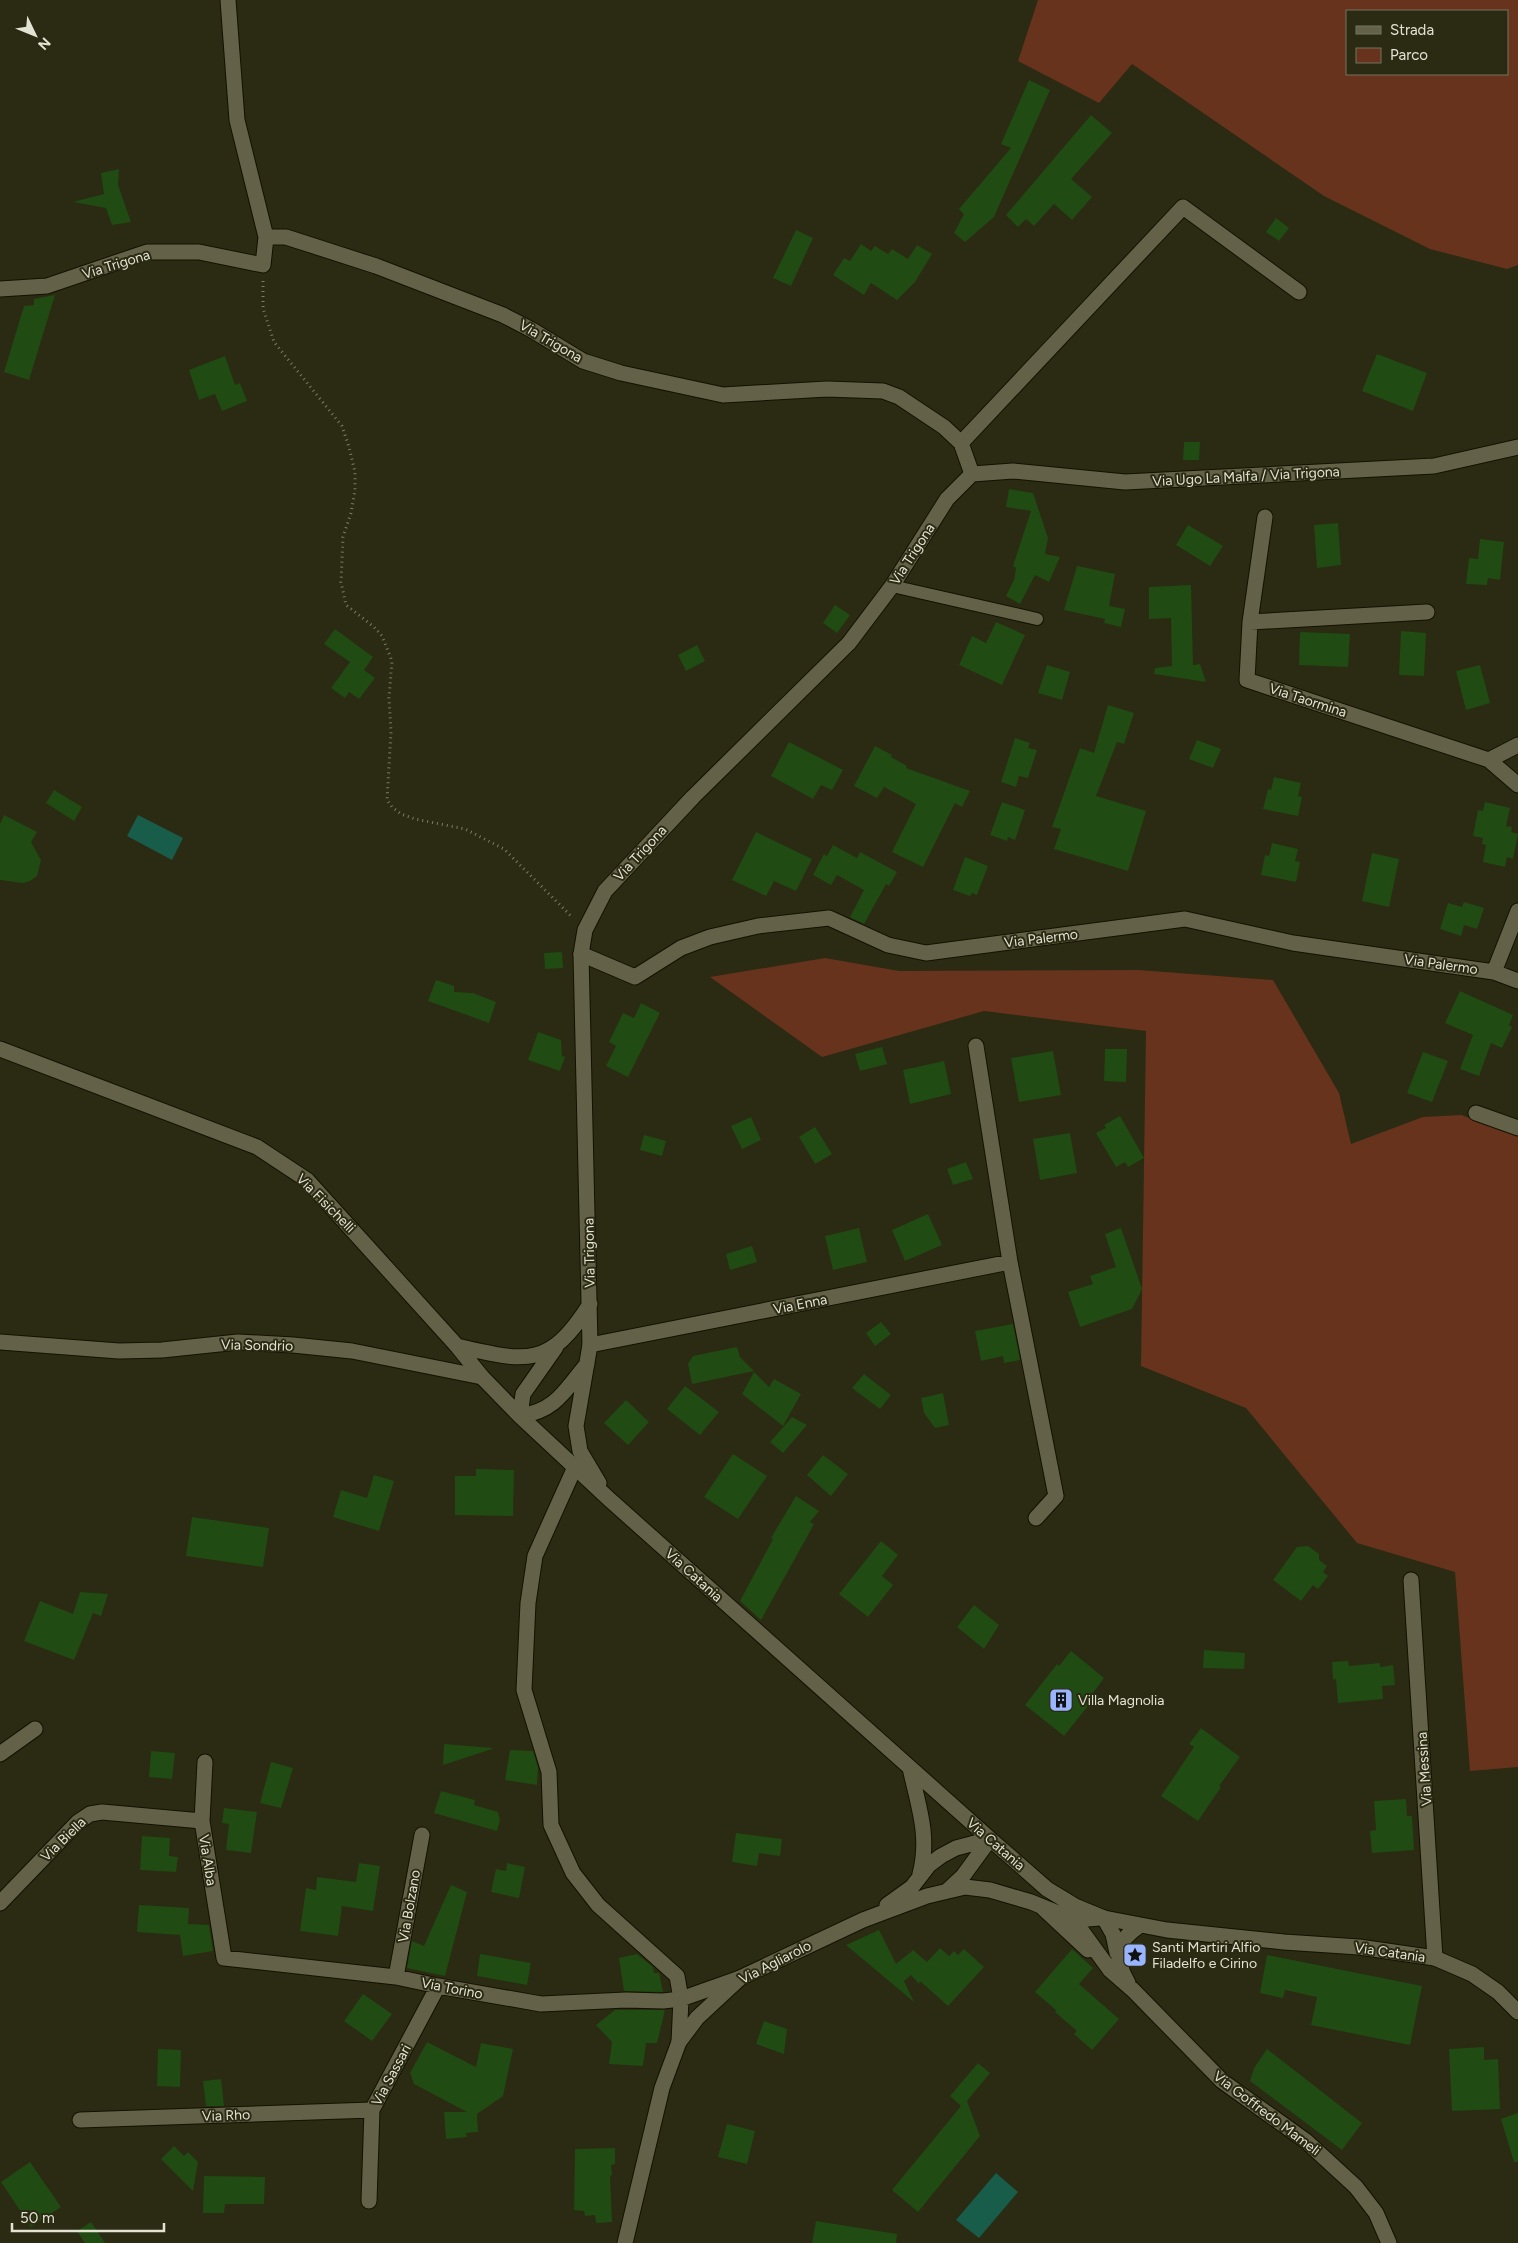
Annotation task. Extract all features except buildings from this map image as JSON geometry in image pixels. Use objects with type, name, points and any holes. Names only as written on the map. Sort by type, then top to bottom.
[{"type":"street","points":[[228,0],[237,120],[266,237],[263,265]]},
{"type":"street","points":[[961,443],[1183,207],[1299,292]]},
{"type":"street","name":"Via Trigona","points":[[266,237],[286,237],[376,266],[503,315],[583,361],[622,373],[723,395],[827,389],[883,391],[899,397],[944,427],[961,443],[972,474],[947,499],[892,586],[849,643],[692,797],[605,890],[585,930],[581,954],[590,1345],[589,1361],[576,1426],[580,1451],[608,1499]]},
{"type":"street","name":"Via Trigona","points":[[0,289],[47,286],[147,252],[199,252],[263,265]]},
{"type":"street","name":"Via Ugo La Malfa / Via Trigona","points":[[972,474],[1013,471],[1135,482],[1434,466],[1518,447]]},
{"type":"street","name":"Via Taormina","points":[[1265,517],[1250,622],[1247,680],[1489,760],[1518,785]]},
{"type":"street","points":[[1250,622],[1427,612]]},
{"type":"street","points":[[1489,760],[1518,745]]},
{"type":"street","points":[[1494,972],[1518,911]]},
{"type":"street","name":"Via Palermo","points":[[581,954],[635,977],[681,948],[710,937],[758,926],[829,918],[888,945],[926,953],[1185,919],[1293,942],[1494,972],[1518,982]]},
{"type":"street","points":[[976,1046],[1010,1262],[1056,1496],[1036,1518]]},
{"type":"street","name":"Via Fisichelli","points":[[0,1049],[257,1147],[307,1180],[457,1346],[482,1377],[520,1416],[575,1467]]},
{"type":"street","points":[[1476,1113],[1518,1128]]},
{"type":"street","name":"Via Enna","points":[[590,1345],[1010,1262]]},
{"type":"street","points":[[589,1361],[553,1405],[538,1414],[520,1416],[524,1394],[556,1347],[574,1329],[590,1304]]},
{"type":"street","name":"Via Sondrio","points":[[0,1342],[119,1351],[162,1350],[238,1342],[292,1345],[352,1351],[482,1377]]},
{"type":"street","points":[[457,1346],[506,1357],[532,1357],[556,1347]]},
{"type":"street","points":[[575,1467],[535,1556],[528,1603],[524,1690],[549,1772],[551,1826],[573,1873],[598,1904],[677,1976],[680,1999],[679,2042],[662,2088],[625,2243]]},
{"type":"street","name":"Via Catania","points":[[575,1467],[608,1499],[990,1839],[1047,1889],[1075,1906],[1104,1918],[1139,1926],[1284,1942],[1359,1947],[1435,1958],[1472,1974],[1498,1992],[1518,2012]]},
{"type":"street","name":"Via Messina","points":[[1411,1580],[1435,1958]]},
{"type":"street","points":[[0,1754],[35,1729]]},
{"type":"street","name":"Via Alba","points":[[206,1762],[202,1821],[224,1958]]},
{"type":"street","points":[[910,1768],[925,1837],[925,1856],[919,1878]]},
{"type":"street","name":"Via Biella","points":[[0,1903],[78,1822],[90,1814],[102,1812],[202,1821]]},
{"type":"street","name":"Via Bolzano","points":[[396,1977],[422,1835]]},
{"type":"street","points":[[863,1920],[901,1896],[941,1856],[956,1848],[990,1839]]},
{"type":"street","points":[[948,1890],[963,1876],[990,1839]]},
{"type":"street","points":[[863,1920],[948,1890],[965,1887],[990,1890],[1031,1902],[1044,1909],[1075,1920],[1104,1918],[1113,1934],[1114,1964]]},
{"type":"street","points":[[1047,1889],[1114,1964]]},
{"type":"street","points":[[1044,1909],[1114,1964]]},
{"type":"street","name":"Via Agliarolo","points":[[679,2042],[697,2018],[740,1978],[863,1920]]},
{"type":"street","points":[[1114,1964],[1121,1942],[1128,1933],[1139,1926]]},
{"type":"street","name":"Via Torino","points":[[224,1958],[396,1977],[540,2004],[626,2000],[663,2002],[680,1999],[740,1978]]},
{"type":"street","name":"Via Goffredo Mameli","points":[[1114,1964],[1133,1990],[1222,2081],[1306,2141],[1356,2187],[1376,2214],[1389,2243]]},
{"type":"street","name":"Via Sassari","points":[[369,2200],[372,2110],[438,1986]]},
{"type":"street","name":"Via Rho","points":[[80,2120],[372,2110]]},
{"type":"lane","points":[[892,586],[1037,619]]},
{"type":"path","points":[[263,265],[262,308],[274,342],[342,426],[355,472],[351,514],[343,537],[341,582],[346,605],[374,627],[382,636],[392,661],[389,698],[391,732],[387,800],[401,814],[416,820],[466,829],[504,849],[585,930]]},
{"type":"green space","points":[[1038,0],[1518,0],[1518,265],[1507,269],[1430,249],[1324,196],[1132,64],[1099,103],[1018,61]]},
{"type":"green space","points":[[825,958],[899,971],[1138,970],[1273,980],[1339,1093],[1351,1144],[1423,1117],[1461,1115],[1518,1135],[1518,1767],[1470,1771],[1455,1572],[1357,1543],[1246,1408],[1141,1366],[1146,1031],[984,1011],[822,1057],[710,977]]},
{"type":"water","points":[[138,815],[183,838],[172,860],[127,836]]},
{"type":"water","points":[[996,2173],[1018,2192],[979,2238],[956,2220]]},
{"type":"place","name":"Villa Magnolia","points":[[1061,1700]]},
{"type":"place","name":"Santi Martiri Alfio Filadelfo e Cirino","points":[[1135,1955]]}]
